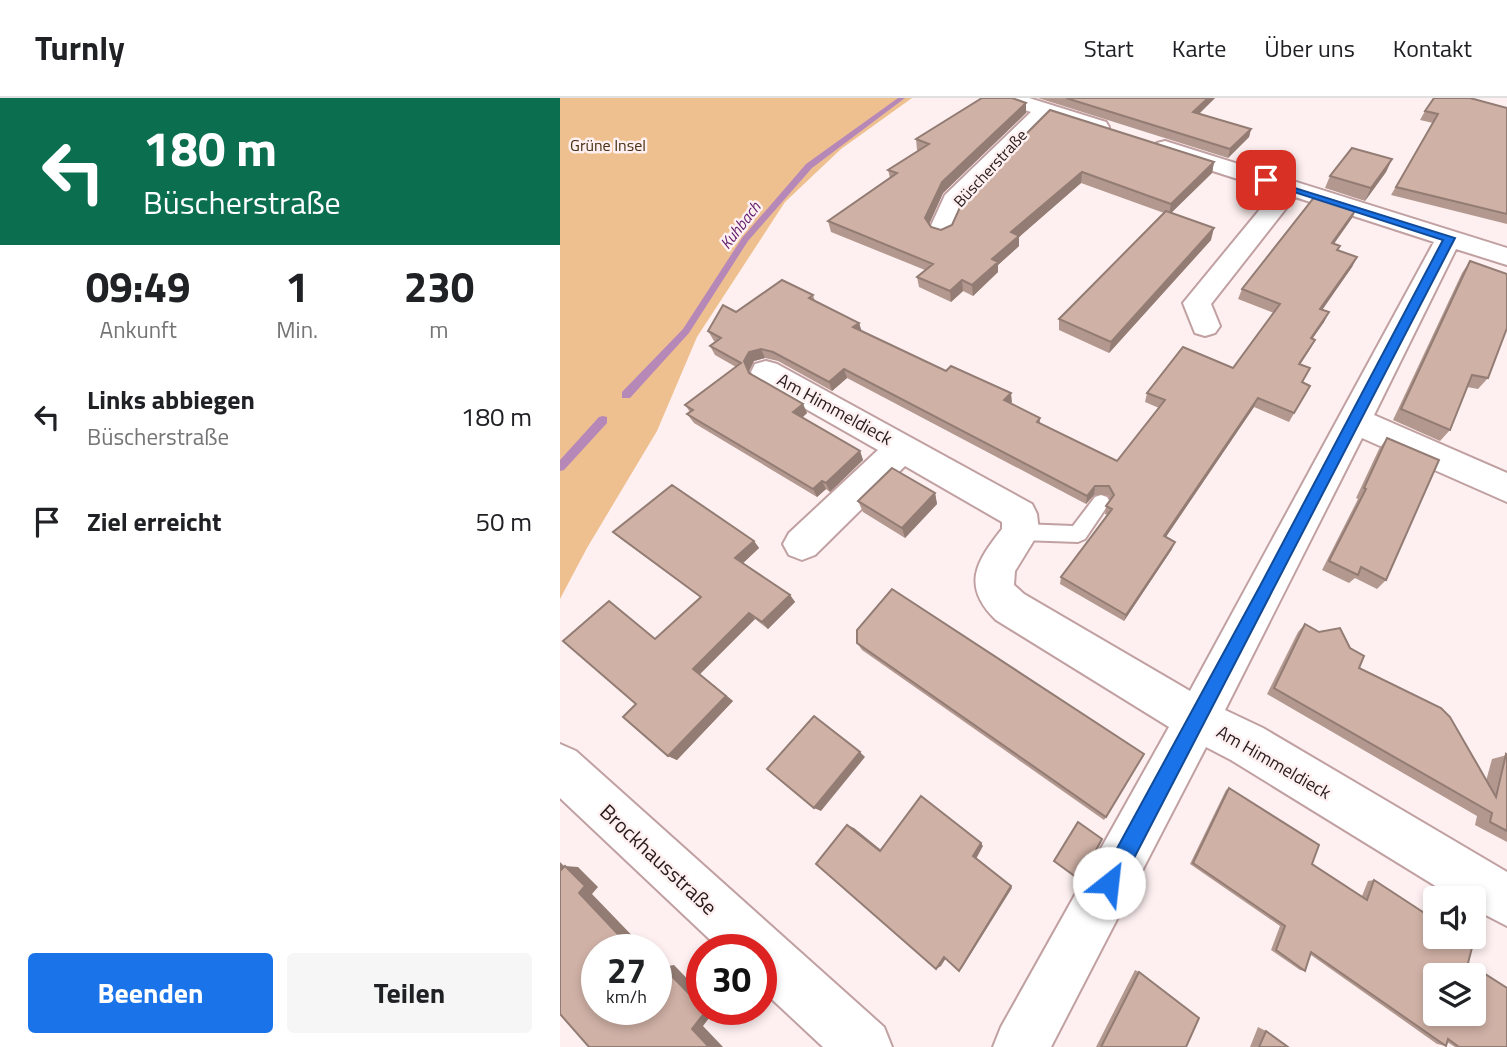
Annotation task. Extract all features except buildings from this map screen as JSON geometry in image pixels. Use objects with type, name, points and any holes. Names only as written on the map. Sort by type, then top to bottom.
[{"type":"street","name":"Büscherstraße","points":[[1008,98],[1122,135]]},
{"type":"street","name":"Büscherstraße","points":[[942,230],[954,200],[1045,110]]},
{"type":"street","points":[[1148,143],[1507,257]]},
{"type":"street","points":[[1205,326],[1197,303],[1291,187]]},
{"type":"street","points":[[1021,1047],[1198,720],[1449,238]]},
{"type":"street","name":"Am Himmeldieck","points":[[766,372],[1019,514],[1021,532],[992,572],[993,586],[1000,599],[1198,720],[1247,744],[1507,901]]},
{"type":"street","points":[[1354,420],[1507,488]]},
{"type":"street","name":"Am Himmeldieck","points":[[802,544],[903,447]]},
{"type":"street","name":"Brockhausstraße","points":[[560,767],[742,934]]},
{"type":"street","name":"Brockhausstraße","points":[[777,967],[864,1047]]},
{"type":"lane","points":[[1021,532],[1078,534],[1101,502]]},
{"type":"green space","name":"Grüne Insel","points":[[560,98],[912,98],[841,149],[785,202],[697,337],[657,431],[587,548],[560,599]]},
{"type":"waterway","name":"Kuhbach","points":[[626,395],[686,331],[745,240],[809,166],[902,98]]},
{"type":"waterway","name":"Kuhbach","points":[[560,467],[603,420]]},
{"type":"route","points":[[1109,883],[1198,720],[1449,238],[1266,180]]}]
